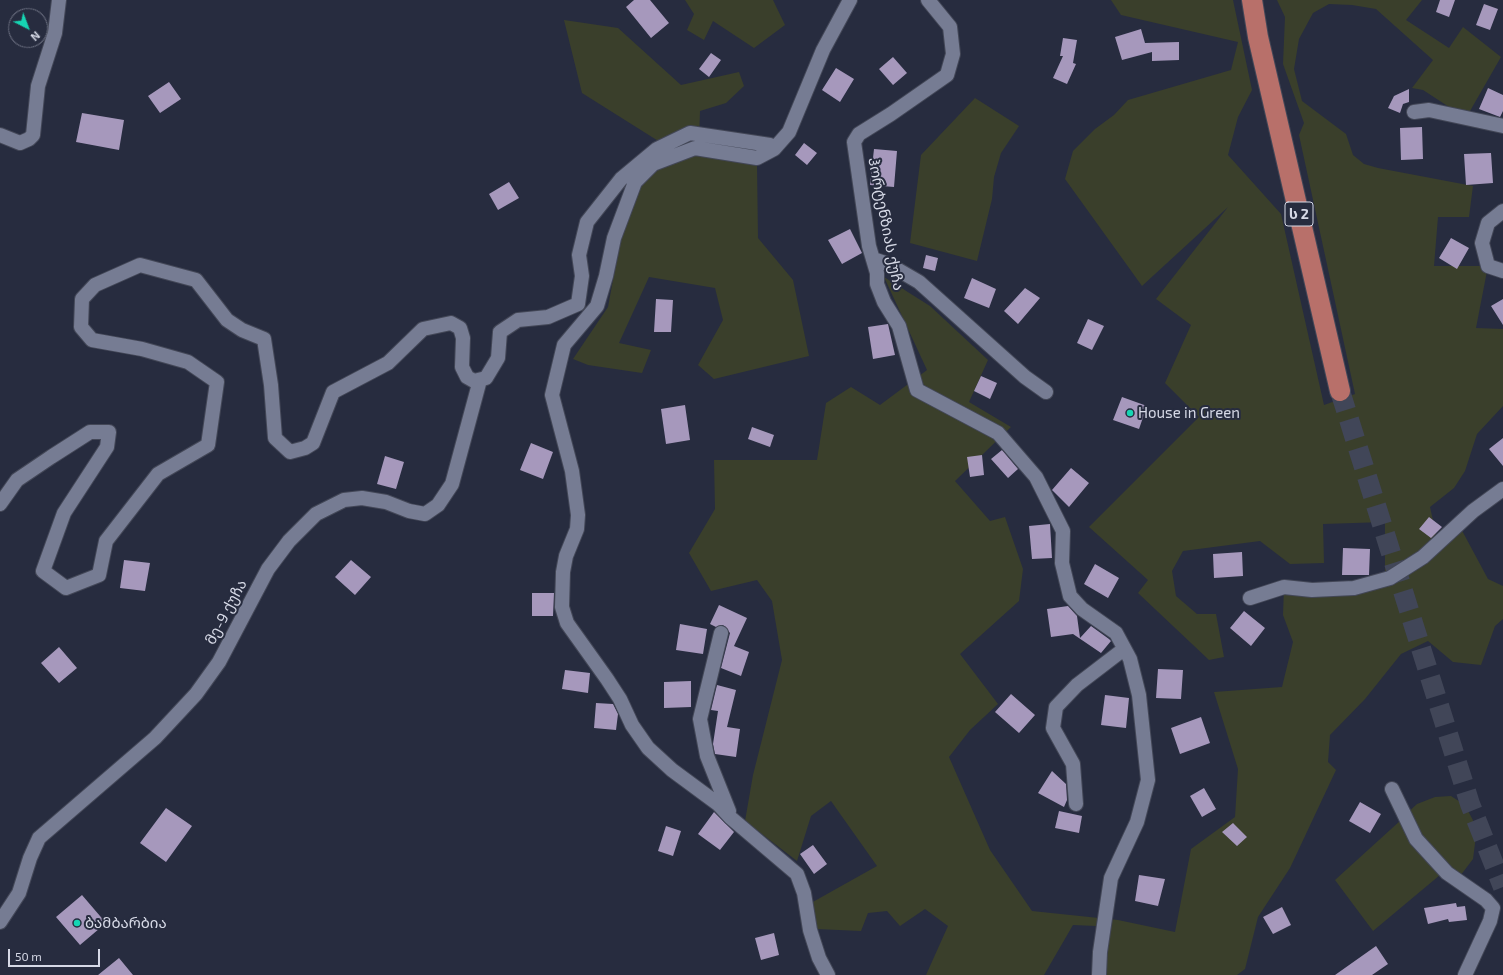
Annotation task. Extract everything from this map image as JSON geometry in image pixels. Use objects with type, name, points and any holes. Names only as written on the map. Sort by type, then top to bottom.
[{"type":"highway","name":"ს 2","points":[[1252,0],[1258,37],[1340,391]]},
{"type":"street","points":[[0,135],[20,143],[29,140],[33,135],[38,86],[55,33],[59,0]]},
{"type":"street","points":[[828,975],[819,958],[810,930],[804,893],[797,874],[718,804],[672,770],[648,748],[632,725],[620,699],[607,678],[567,623],[562,607],[563,572],[566,556],[577,529],[577,503],[572,471],[552,395],[564,345],[597,306],[606,276],[614,238],[635,182],[653,164],[695,148],[756,158],[774,149],[789,132],[823,50],[850,0]]},
{"type":"street","name":"ჰორტენზიას ქუჩა","points":[[928,0],[950,27],[953,54],[947,75],[891,114],[859,134],[854,142],[869,246],[877,273],[877,284],[884,302],[899,326],[917,390],[998,433],[1036,477],[1063,531],[1062,564],[1070,596],[1082,609],[1116,633],[1130,659],[1139,695],[1148,780],[1137,822],[1111,878],[1100,952],[1100,975]]},
{"type":"street","points":[[1414,112],[1429,110],[1503,126]]},
{"type":"street","points":[[0,504],[17,480],[51,457],[90,432],[109,432],[108,447],[64,513],[43,571],[66,588],[100,575],[106,541],[158,474],[208,445],[217,382],[188,362],[142,348],[92,340],[80,327],[82,299],[94,285],[140,265],[196,280],[227,320],[242,330],[264,339],[271,385],[275,438],[290,452],[305,448],[313,443],[333,392],[388,363],[423,329],[451,323],[460,328],[463,338],[462,367],[467,377],[474,381],[486,378],[498,358],[500,332],[518,320],[548,317],[578,304],[582,276],[579,255],[587,222],[621,179],[657,149],[690,133],[770,145],[774,149]]},
{"type":"street","points":[[1503,211],[1488,223],[1482,243],[1488,266],[1503,271]]},
{"type":"street","points":[[873,260],[888,264],[920,282],[1025,377],[1046,392]]},
{"type":"street","name":"მე-9 ქუჩა","points":[[0,922],[19,893],[38,838],[155,738],[196,694],[219,662],[268,569],[289,541],[316,514],[344,500],[362,498],[386,502],[409,511],[426,514],[438,505],[452,484],[480,380]]},
{"type":"street","points":[[1250,598],[1284,587],[1312,590],[1354,588],[1390,578],[1423,557],[1473,511],[1503,489]]},
{"type":"street","points":[[721,633],[700,719],[707,756],[732,818]]},
{"type":"street","points":[[1076,804],[1073,764],[1053,728],[1056,707],[1077,685],[1124,648]]},
{"type":"street","points":[[1392,789],[1416,839],[1446,873],[1486,900],[1493,908],[1493,914],[1465,975]]},
{"type":"green space","points":[[685,0],[773,0],[785,25],[754,48],[713,21],[704,40],[687,30],[694,14]]},
{"type":"green space","points":[[1111,0],[1233,0],[1252,90],[1238,117],[1228,155],[1281,214],[1324,405],[1355,394],[1299,135],[1304,123],[1283,64],[1285,17],[1277,0],[1422,0],[1406,20],[1449,48],[1463,27],[1501,57],[1466,118],[1423,90],[1412,88],[1433,60],[1376,9],[1352,5],[1329,4],[1313,13],[1299,39],[1294,69],[1302,101],[1346,134],[1353,155],[1364,164],[1378,168],[1473,186],[1469,217],[1438,217],[1434,266],[1488,266],[1476,328],[1503,329],[1503,406],[1477,434],[1465,471],[1454,488],[1430,507],[1436,534],[1412,559],[1385,574],[1385,522],[1323,524],[1324,563],[1290,564],[1260,541],[1183,551],[1172,571],[1176,596],[1197,614],[1216,614],[1224,657],[1209,660],[1138,593],[1148,580],[1089,527],[1199,417],[1165,383],[1191,325],[1156,299],[1228,207],[1142,286],[1065,179],[1073,151],[1095,129],[1114,115],[1128,100],[1231,70],[1238,42],[1121,15]]},
{"type":"green space","points":[[564,20],[618,28],[681,85],[739,72],[744,86],[726,103],[700,111],[699,142],[671,149],[582,93]]},
{"type":"green space","points":[[975,98],[1019,126],[1001,153],[994,177],[992,199],[977,261],[910,243],[921,155]]},
{"type":"green space","points":[[694,153],[757,164],[758,238],[793,280],[809,356],[714,379],[698,365],[723,320],[715,288],[649,277],[619,343],[651,350],[642,373],[588,365],[573,359],[608,307],[620,242],[641,183],[658,167]]},
{"type":"green space","points":[[884,277],[930,306],[988,360],[969,402],[1011,427],[955,481],[990,521],[1005,517],[1023,569],[1019,601],[960,654],[998,704],[970,730],[949,757],[990,850],[1032,911],[1118,920],[1175,932],[1191,849],[1235,817],[1238,769],[1214,692],[1282,687],[1293,642],[1283,615],[1284,587],[1390,578],[1459,525],[1488,579],[1503,586],[1503,619],[1495,626],[1481,665],[1453,662],[1428,641],[1401,654],[1365,699],[1330,735],[1328,762],[1336,770],[1290,868],[1258,917],[1245,969],[1237,975],[1093,975],[1096,926],[1073,925],[1044,975],[926,975],[948,926],[925,909],[900,926],[887,911],[868,913],[861,931],[816,929],[811,903],[877,866],[831,801],[811,816],[797,861],[745,821],[753,775],[782,660],[772,601],[757,580],[711,591],[689,553],[715,509],[714,460],[817,460],[826,403],[851,387],[880,405],[927,370]]},
{"type":"green space","points":[[1451,796],[1465,805],[1477,828],[1473,859],[1457,880],[1404,816],[1417,804],[1435,797]]},
{"type":"green space","points":[[1401,820],[1440,875],[1373,931],[1335,880]]},
{"type":"building","points":[[634,0],[650,0],[669,23],[651,38],[626,7]]},
{"type":"building","points":[[1440,0],[1455,0],[1449,17],[1436,12]]},
{"type":"building","points":[[1484,4],[1498,9],[1490,30],[1476,25]]},
{"type":"building","points":[[1141,29],[1145,43],[1179,42],[1179,60],[1152,61],[1152,52],[1122,60],[1115,37]]},
{"type":"building","points":[[1063,38],[1077,40],[1073,63],[1076,64],[1067,84],[1053,78],[1063,56],[1060,56]]},
{"type":"building","points":[[711,53],[721,60],[709,77],[699,69]]},
{"type":"building","points":[[893,57],[907,73],[893,85],[879,69]]},
{"type":"building","points":[[836,68],[854,79],[840,102],[822,90]]},
{"type":"building","points":[[169,82],[181,99],[160,113],[148,96]]},
{"type":"building","points":[[1488,88],[1503,95],[1503,111],[1500,117],[1479,109]]},
{"type":"building","points":[[1409,89],[1409,102],[1403,104],[1400,113],[1388,108],[1394,96]]},
{"type":"building","points":[[82,113],[124,120],[119,150],[76,142]]},
{"type":"building","points":[[1422,127],[1423,159],[1401,160],[1400,128]]},
{"type":"building","points":[[804,143],[817,153],[807,165],[795,155]]},
{"type":"building","points":[[874,149],[897,151],[894,187],[870,185]]},
{"type":"building","points":[[1491,153],[1493,183],[1466,185],[1464,154]]},
{"type":"building","points":[[509,182],[519,198],[498,210],[489,194]]},
{"type":"building","points":[[850,229],[862,253],[842,264],[828,240]]},
{"type":"building","points":[[1451,238],[1469,248],[1457,269],[1439,258]]},
{"type":"building","points":[[926,255],[938,258],[935,271],[923,268]]},
{"type":"building","points":[[972,278],[996,289],[989,308],[964,298]]},
{"type":"building","points":[[1025,288],[1040,298],[1018,324],[1004,311]]},
{"type":"building","points":[[656,299],[673,300],[671,332],[654,332]]},
{"type":"building","points":[[1503,299],[1503,325],[1491,306]]},
{"type":"building","points":[[1088,319],[1104,326],[1092,350],[1077,343]]},
{"type":"building","points":[[888,324],[895,355],[873,359],[868,327]]},
{"type":"building","points":[[981,376],[997,383],[990,399],[974,391]]},
{"type":"building","name":"House in Green","points":[[1122,397],[1147,406],[1139,429],[1113,420]]},
{"type":"building","points":[[685,405],[690,440],[666,444],[661,409]]},
{"type":"building","points":[[752,427],[774,435],[770,447],[748,439]]},
{"type":"building","points":[[1503,438],[1503,466],[1489,449]]},
{"type":"building","points":[[531,443],[553,452],[543,479],[520,470]]},
{"type":"building","points":[[1002,450],[1018,469],[1008,478],[991,459]]},
{"type":"building","points":[[982,455],[984,475],[970,477],[967,457]]},
{"type":"building","points":[[385,456],[404,462],[396,489],[377,484]]},
{"type":"building","points":[[1071,468],[1089,483],[1069,507],[1052,490]]},
{"type":"building","points":[[1429,517],[1442,527],[1431,538],[1419,529]]},
{"type":"building","points":[[1050,524],[1052,558],[1032,559],[1029,526]]},
{"type":"building","points":[[1343,548],[1370,549],[1369,575],[1342,575]]},
{"type":"building","points":[[1242,552],[1243,576],[1214,578],[1213,554]]},
{"type":"building","points":[[124,560],[150,563],[145,591],[120,588]]},
{"type":"building","points":[[351,560],[371,577],[355,595],[335,577]]},
{"type":"building","points":[[1095,564],[1119,578],[1108,598],[1084,584]]},
{"type":"building","points":[[532,593],[554,593],[553,616],[532,616]]},
{"type":"building","points":[[719,605],[747,618],[734,646],[749,652],[741,676],[721,668],[730,633],[723,625],[716,627],[710,624]]},
{"type":"building","points":[[1068,606],[1077,616],[1080,638],[1091,626],[1111,641],[1101,653],[1073,634],[1051,637],[1047,609]]},
{"type":"building","points":[[1244,611],[1265,628],[1251,646],[1230,628]]},
{"type":"building","points":[[680,624],[707,629],[703,654],[676,650]]},
{"type":"building","points":[[59,647],[77,668],[59,683],[41,663]]},
{"type":"building","points":[[1158,669],[1183,670],[1181,699],[1156,698]]},
{"type":"building","points":[[565,670],[590,673],[588,693],[562,689]]},
{"type":"building","points":[[691,681],[691,707],[664,708],[664,682]]},
{"type":"building","points":[[717,685],[736,690],[727,727],[740,729],[736,757],[715,754],[713,744],[718,711],[711,710]]},
{"type":"building","points":[[1011,694],[1035,715],[1019,733],[995,712]]},
{"type":"building","points":[[1105,695],[1129,698],[1126,728],[1101,725]]},
{"type":"building","points":[[596,703],[613,704],[618,714],[616,730],[594,728]]},
{"type":"building","points":[[1201,717],[1210,743],[1180,754],[1171,728]]},
{"type":"building","points":[[1052,771],[1066,784],[1067,800],[1064,807],[1038,793]]},
{"type":"building","points":[[1204,788],[1216,809],[1202,817],[1190,796]]},
{"type":"building","points":[[1360,802],[1381,814],[1370,833],[1349,821]]},
{"type":"building","points":[[166,808],[192,826],[166,862],[140,843]]},
{"type":"building","points":[[1059,811],[1082,816],[1079,833],[1055,828]]},
{"type":"building","points":[[714,812],[734,832],[720,850],[698,834]]},
{"type":"building","points":[[1233,823],[1247,837],[1237,846],[1222,832]]},
{"type":"building","points":[[666,826],[681,831],[673,856],[658,851]]},
{"type":"building","points":[[813,845],[827,864],[814,874],[800,854]]},
{"type":"building","points":[[1139,875],[1165,879],[1158,906],[1135,901]]},
{"type":"building","points":[[82,895],[106,923],[80,945],[56,917]]},
{"type":"building","points":[[1456,903],[1457,907],[1465,906],[1467,920],[1449,922],[1448,919],[1428,924],[1424,908]]},
{"type":"building","points":[[1282,907],[1291,925],[1273,934],[1263,917]]},
{"type":"building","points":[[774,933],[779,955],[761,960],[755,938]]},
{"type":"building","points":[[1376,946],[1388,964],[1372,975],[1335,975]]},
{"type":"building","points":[[119,958],[133,975],[98,975]]},
{"type":"tunnel","points":[[1340,391],[1470,804],[1503,887]]},
{"type":"place","name":"House in Green","points":[[1130,413]]},
{"type":"place","name":"ბამბარბია","points":[[77,923]]}]
